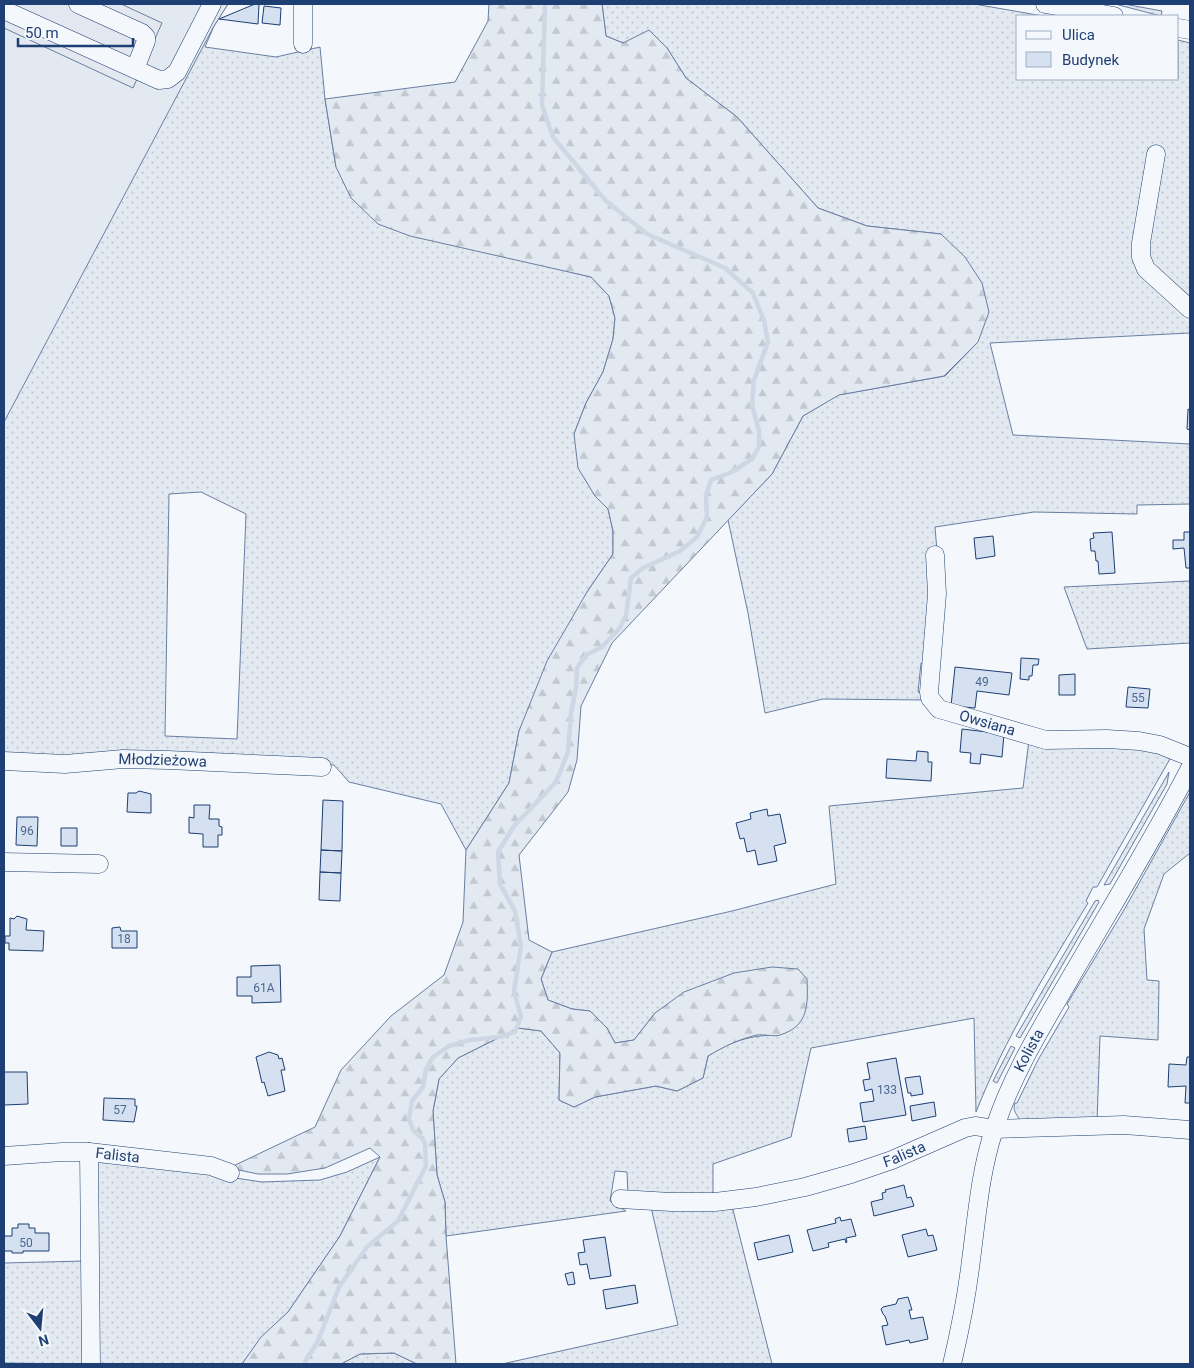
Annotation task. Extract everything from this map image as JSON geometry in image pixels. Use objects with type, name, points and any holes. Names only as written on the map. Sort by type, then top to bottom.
[{"type":"street","points":[[78,4],[142,33],[146,37],[135,69]]},
{"type":"street","points":[[303,4],[303,44]]},
{"type":"street","points":[[1044,4],[1108,15]]},
{"type":"street","points":[[4,10],[158,80],[168,79],[177,72],[207,5]]},
{"type":"street","points":[[1156,154],[1141,243],[1141,257],[1146,269],[1190,309]]},
{"type":"street","name":"Owsiana","points":[[935,555],[937,594],[929,692],[930,698],[938,709],[1046,740],[1107,738],[1140,741],[1160,744],[1190,757]]},
{"type":"street","name":"Młodzieżowa","points":[[4,761],[66,764],[124,759],[322,767]]},
{"type":"street","name":"Kolista","points":[[952,1364],[966,1300],[979,1192],[985,1159],[994,1129],[1020,1065],[1150,842],[1190,768]]},
{"type":"street","points":[[4,862],[99,864]]},
{"type":"street","name":"Falista","points":[[620,1199],[715,1202],[756,1197],[805,1187],[892,1160],[965,1128],[975,1126],[994,1129],[1124,1126],[1190,1130]]},
{"type":"street","points":[[89,1152],[91,1364]]},
{"type":"street","name":"Falista","points":[[4,1156],[89,1152],[211,1166],[230,1173]]},
{"type":"green space","points":[[4,4],[228,4],[214,26],[4,422]]},
{"type":"green space","points":[[228,4],[214,26],[205,47],[276,57],[320,47],[325,99],[336,167],[558,269],[591,277],[609,296],[615,318],[613,339],[603,372],[586,403],[574,434],[595,496],[608,509],[613,531],[613,554],[587,592],[519,731],[509,783],[466,850],[441,804],[349,782],[334,765],[167,755],[4,757],[4,185]],"holes":[[[201,492],[246,514],[237,739],[165,736],[169,494]]]},
{"type":"green space","points":[[489,4],[602,4],[606,36],[623,43],[649,30],[667,48],[686,78],[737,117],[818,208],[867,226],[941,234],[965,257],[982,283],[989,312],[978,342],[944,376],[839,395],[803,416],[772,474],[612,643],[581,706],[577,760],[568,792],[519,855],[529,940],[552,952],[541,979],[548,1000],[572,1009],[590,1011],[607,1028],[615,1043],[634,1040],[655,1013],[684,992],[734,973],[772,967],[798,969],[807,979],[807,1005],[802,1020],[790,1031],[780,1035],[750,1037],[708,1056],[703,1078],[677,1091],[656,1086],[595,1097],[574,1107],[559,1100],[560,1053],[541,1031],[518,1028],[458,1058],[439,1079],[433,1111],[437,1175],[445,1202],[456,1364],[417,1364],[394,1353],[360,1354],[341,1364],[242,1364],[261,1337],[288,1312],[340,1236],[380,1157],[370,1148],[325,1168],[287,1174],[258,1174],[229,1168],[315,1127],[341,1070],[391,1016],[444,975],[463,922],[466,850],[509,783],[519,731],[547,661],[587,592],[613,554],[613,531],[608,509],[595,496],[578,468],[574,434],[586,403],[603,372],[613,339],[615,318],[609,296],[591,277],[410,236],[378,224],[351,198],[336,167],[325,99],[455,82],[488,21]]},
{"type":"green space","points":[[602,4],[974,4],[1037,15],[1016,15],[1016,80],[1179,80],[1179,40],[1190,43],[1190,333],[990,343],[1013,435],[1190,444],[1190,504],[1137,505],[1137,514],[1034,512],[935,527],[937,551],[929,663],[921,663],[918,692],[925,693],[927,700],[823,699],[765,713],[748,613],[728,520],[772,474],[803,416],[838,395],[945,376],[978,342],[941,234],[867,226],[818,208],[737,117],[686,78],[667,48],[623,43],[606,36]]},
{"type":"green space","points":[[1115,4],[1162,11],[1161,15]]},
{"type":"green space","points":[[1190,581],[1190,643],[1087,649],[1064,587]]},
{"type":"green space","points":[[1029,740],[1099,743],[1160,751],[1171,757],[1097,887],[1093,887],[1086,901],[1088,903],[1013,1031],[976,1112],[974,1018],[811,1048],[791,1137],[713,1164],[713,1198],[628,1195],[627,1172],[615,1171],[610,1201],[626,1211],[446,1236],[445,1202],[437,1175],[433,1111],[439,1079],[458,1058],[518,1028],[541,1031],[560,1053],[559,1100],[574,1107],[595,1097],[656,1086],[677,1091],[703,1078],[708,1056],[717,1051],[733,1043],[750,1038],[779,1035],[655,1013],[634,1040],[615,1043],[607,1028],[590,1011],[572,1009],[548,1000],[541,979],[552,952],[732,911],[836,884],[829,806],[1023,788]]},
{"type":"green space","points":[[1169,772],[1167,784],[1110,884],[1104,885]]},
{"type":"green space","points":[[1190,792],[1190,853],[1164,874],[1144,929],[1147,980],[1159,981],[1158,1040],[1100,1036],[1097,1122],[1020,1121],[1014,1110],[1015,1103],[1017,1103],[1038,1060],[1069,1007],[1067,1004],[1124,910]]},
{"type":"green space","points":[[1098,900],[1099,902],[1020,1038],[1016,1036],[1095,901]]},
{"type":"green space","points":[[1011,1046],[1015,1048],[997,1083],[993,1081]]},
{"type":"green space","points":[[380,1157],[340,1236],[288,1312],[261,1338],[242,1364],[97,1364],[95,1161],[100,1158],[262,1182],[320,1180],[347,1172]]},
{"type":"green space","points":[[732,1206],[772,1364],[502,1364],[678,1325],[651,1207]]},
{"type":"green space","points":[[85,1261],[84,1362],[80,1364],[4,1363],[4,1263]]},
{"type":"green space","points":[[394,1353],[417,1364],[341,1364],[360,1354]]},
{"type":"shaded area","points":[[4,4],[121,4],[162,23],[133,88],[4,28]]},
{"type":"building","points":[[259,4],[258,24],[219,19]]},
{"type":"building","points":[[264,6],[281,8],[280,25],[262,23]]},
{"type":"building","points":[[1188,409],[1190,410],[1190,430],[1187,429]]},
{"type":"building","points":[[1112,532],[1115,573],[1099,574],[1098,561],[1096,561],[1095,551],[1091,551],[1090,539],[1094,538],[1093,533]]},
{"type":"building","points":[[1184,532],[1190,532],[1190,568],[1186,568],[1184,548],[1173,549],[1173,540],[1184,540]]},
{"type":"building","points":[[993,536],[995,556],[976,559],[974,538]]},
{"type":"building","points":[[1021,658],[1039,659],[1038,665],[1033,665],[1032,676],[1029,676],[1029,680],[1020,679]]},
{"type":"building","points":[[955,667],[1012,673],[1009,695],[977,691],[975,708],[951,706]]},
{"type":"building","points":[[1075,674],[1075,695],[1059,695],[1059,675]]},
{"type":"building","points":[[1128,687],[1150,689],[1148,708],[1126,707]]},
{"type":"building","points":[[962,729],[1004,734],[1002,757],[981,754],[980,764],[970,763],[971,753],[960,752]]},
{"type":"building","points":[[917,751],[928,752],[928,762],[932,762],[931,781],[886,778],[887,759],[916,761]]},
{"type":"building","points":[[139,791],[151,794],[151,813],[127,812],[128,793]]},
{"type":"building","points":[[323,800],[343,801],[342,851],[321,850]]},
{"type":"building","points":[[194,805],[210,805],[209,819],[219,819],[222,835],[218,835],[218,847],[203,847],[203,834],[189,833],[189,817],[194,818]]},
{"type":"building","points":[[767,809],[768,816],[780,814],[786,843],[774,846],[777,861],[758,865],[755,850],[747,852],[744,838],[740,839],[736,823],[751,819],[750,813]]},
{"type":"building","points":[[17,817],[38,817],[37,846],[16,845]]},
{"type":"building","points":[[61,828],[77,828],[77,846],[61,846]]},
{"type":"building","points":[[321,850],[342,851],[341,873],[320,872]]},
{"type":"building","points":[[320,872],[341,873],[340,901],[319,900]]},
{"type":"building","points":[[17,916],[27,919],[26,930],[44,931],[43,951],[9,950],[9,943],[5,943],[5,936],[10,936],[10,918],[14,919]]},
{"type":"building","points":[[120,927],[121,931],[137,931],[137,948],[112,948],[112,928]]},
{"type":"building","points":[[280,965],[281,1002],[252,1003],[252,996],[237,996],[237,977],[251,977],[251,966]]},
{"type":"building","points":[[269,1052],[278,1055],[279,1059],[282,1058],[285,1070],[281,1070],[285,1091],[268,1096],[264,1082],[262,1083],[256,1057]]},
{"type":"building","points":[[1187,1057],[1190,1057],[1190,1103],[1185,1103],[1186,1086],[1168,1087],[1169,1064],[1186,1065]]},
{"type":"building","points":[[896,1058],[906,1115],[863,1122],[860,1103],[874,1101],[872,1089],[865,1091],[863,1080],[870,1079],[867,1063]]},
{"type":"building","points":[[4,1072],[27,1072],[28,1104],[4,1105]]},
{"type":"building","points":[[920,1076],[923,1094],[911,1096],[911,1093],[908,1093],[905,1078]]},
{"type":"building","points":[[104,1098],[135,1099],[135,1106],[137,1106],[134,1122],[103,1120]]},
{"type":"building","points":[[934,1102],[936,1116],[912,1121],[910,1106]]},
{"type":"building","points":[[865,1126],[867,1139],[849,1142],[847,1129]]},
{"type":"building","points":[[904,1185],[907,1198],[911,1197],[914,1206],[874,1216],[871,1202],[883,1199],[882,1193],[886,1192],[885,1190]]},
{"type":"building","points":[[840,1217],[841,1221],[851,1219],[856,1236],[846,1238],[846,1243],[845,1239],[828,1243],[829,1247],[813,1251],[807,1230],[836,1223],[835,1219]]},
{"type":"building","points":[[18,1224],[29,1224],[29,1228],[35,1228],[35,1233],[49,1233],[49,1251],[12,1253],[12,1251],[4,1251],[4,1236],[12,1236],[12,1228],[18,1228]]},
{"type":"building","points":[[926,1229],[928,1236],[933,1235],[937,1250],[908,1257],[902,1235]]},
{"type":"building","points":[[789,1235],[793,1252],[758,1260],[754,1243]]},
{"type":"building","points":[[605,1237],[611,1276],[590,1279],[587,1264],[580,1265],[578,1253],[585,1252],[583,1240]]},
{"type":"building","points":[[573,1272],[575,1284],[568,1285],[565,1274]]},
{"type":"building","points":[[635,1285],[638,1303],[606,1309],[603,1290]]},
{"type":"building","points":[[908,1297],[912,1310],[909,1310],[911,1319],[923,1317],[928,1339],[910,1343],[909,1340],[886,1345],[882,1326],[888,1325],[881,1309],[896,1304],[898,1299]]},
{"type":"waterway","points":[[304,1364],[318,1341],[339,1287],[367,1247],[398,1221],[426,1166],[425,1144],[423,1139],[413,1130],[409,1119],[412,1101],[423,1087],[426,1069],[433,1057],[449,1046],[470,1040],[499,1037],[515,1032],[521,1017],[514,991],[521,946],[515,911],[500,884],[498,852],[514,826],[556,782],[568,752],[577,668],[586,655],[602,647],[619,629],[626,616],[631,578],[643,568],[680,551],[697,537],[707,517],[706,495],[711,480],[732,472],[752,459],[759,447],[759,431],[752,405],[754,380],[768,342],[764,321],[753,293],[725,268],[647,234],[606,201],[553,137],[542,105],[545,4]]}]
